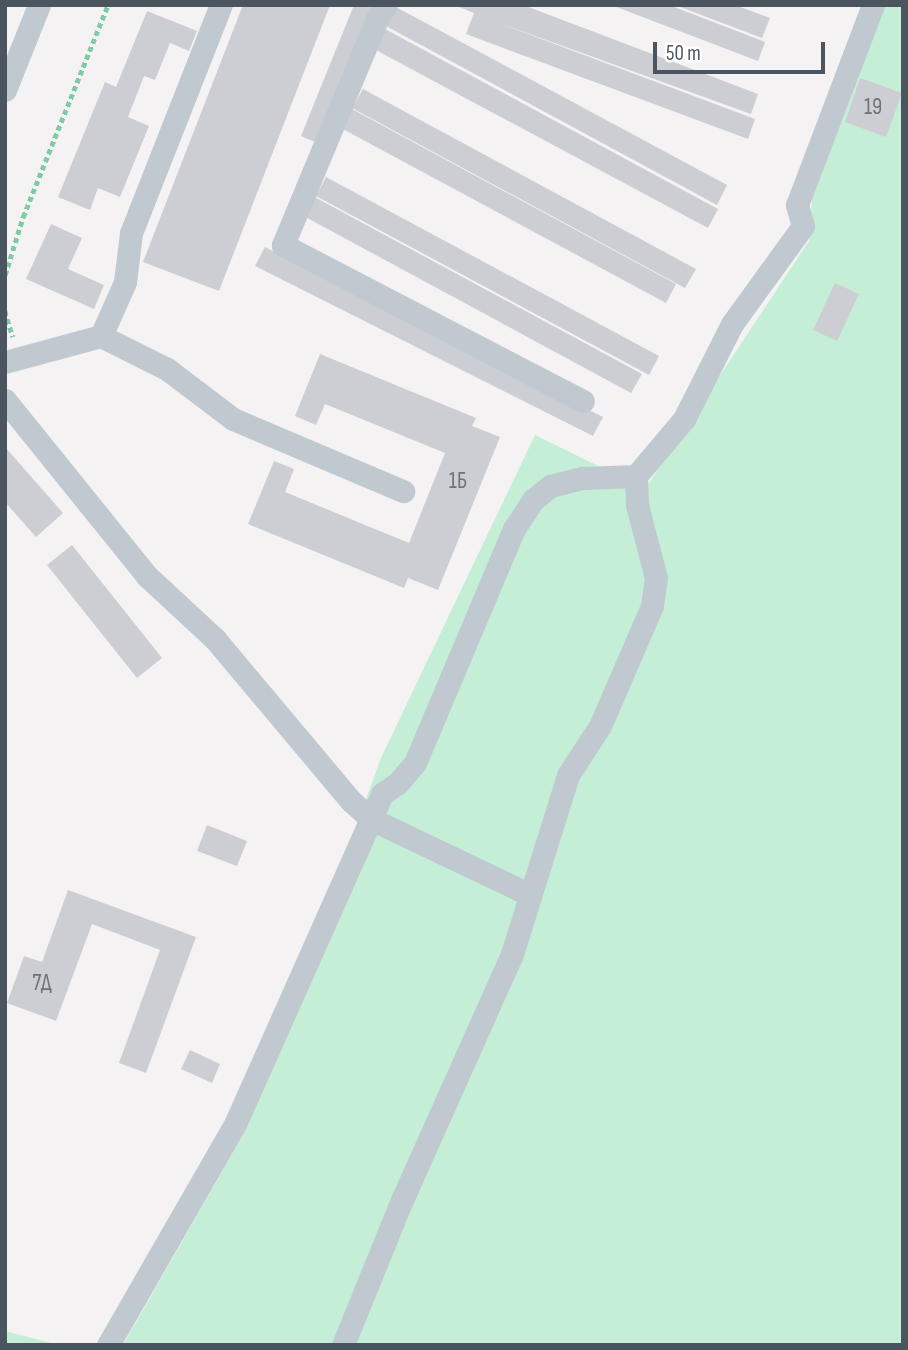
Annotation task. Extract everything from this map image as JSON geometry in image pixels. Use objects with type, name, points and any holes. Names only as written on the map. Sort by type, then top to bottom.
[{"type":"street","points":[[5,90],[39,5]]},
{"type":"street","points":[[101,336],[125,282],[131,233],[220,5]]},
{"type":"street","points":[[386,5],[377,19],[283,245],[583,401]]},
{"type":"street","points":[[343,1345],[402,1200],[512,954],[568,775],[600,726],[652,607],[656,578],[637,505],[636,476],[684,419],[732,324],[803,226],[797,205],[873,5]]},
{"type":"street","points":[[5,362],[101,336],[167,369],[233,419],[403,492]]},
{"type":"street","points":[[5,401],[147,576],[215,639],[351,801],[371,819],[530,895]]},
{"type":"street","points":[[108,1345],[236,1122],[382,794],[398,783],[415,763],[514,529],[533,500],[550,486],[572,480],[636,476]]},
{"type":"path","points":[[5,275],[23,217],[108,5]]},
{"type":"green space","points":[[884,5],[903,5],[903,1345],[123,1345],[247,1128],[381,758],[535,435],[645,489],[809,241],[812,199]]},
{"type":"green space","points":[[5,1331],[55,1344],[55,1345],[5,1345]]},
{"type":"building","points":[[243,5],[330,5],[219,291],[143,262]]},
{"type":"building","points":[[354,5],[377,5],[320,144],[301,136]]},
{"type":"building","points":[[454,5],[523,5],[758,94],[751,114],[496,22],[755,119],[748,139],[466,34],[474,13]]},
{"type":"building","points":[[611,5],[669,5],[765,42],[758,61]]},
{"type":"building","points":[[675,5],[735,5],[770,18],[762,38]]},
{"type":"building","points":[[394,6],[727,185],[717,205],[384,25]]},
{"type":"building","points":[[147,11],[197,31],[189,51],[170,43],[155,80],[144,76],[128,117],[149,126],[120,197],[98,188],[90,210],[58,197],[105,82],[116,87]]},
{"type":"building","points":[[385,29],[718,209],[708,228],[374,49]]},
{"type":"building","points":[[860,78],[902,93],[886,137],[845,122]]},
{"type":"building","points":[[363,89],[696,269],[685,288],[352,108]]},
{"type":"building","points":[[350,108],[676,284],[666,303],[339,127]]},
{"type":"building","points":[[326,177],[659,356],[649,375],[316,196]]},
{"type":"building","points":[[309,194],[642,374],[631,393],[298,213]]},
{"type":"building","points":[[51,224],[82,238],[68,269],[104,285],[94,309],[26,279]]},
{"type":"building","points":[[265,247],[603,417],[593,436],[255,266]]},
{"type":"building","points":[[835,283],[859,294],[837,341],[813,330]]},
{"type":"building","points":[[320,354],[476,418],[472,426],[500,437],[438,590],[408,578],[404,588],[248,524],[274,461],[294,469],[285,492],[409,543],[445,453],[325,404],[316,425],[295,416]]},
{"type":"building","points":[[5,447],[63,513],[36,537],[5,502]]},
{"type":"building","points":[[72,545],[162,658],[137,678],[47,565]]},
{"type":"building","points":[[207,825],[247,841],[237,866],[197,851]]},
{"type":"building","points":[[68,890],[196,937],[146,1073],[119,1063],[160,950],[92,924],[56,1021],[7,1003],[24,956],[42,962]]},
{"type":"building","points":[[190,1050],[220,1064],[212,1083],[181,1069]]}]
